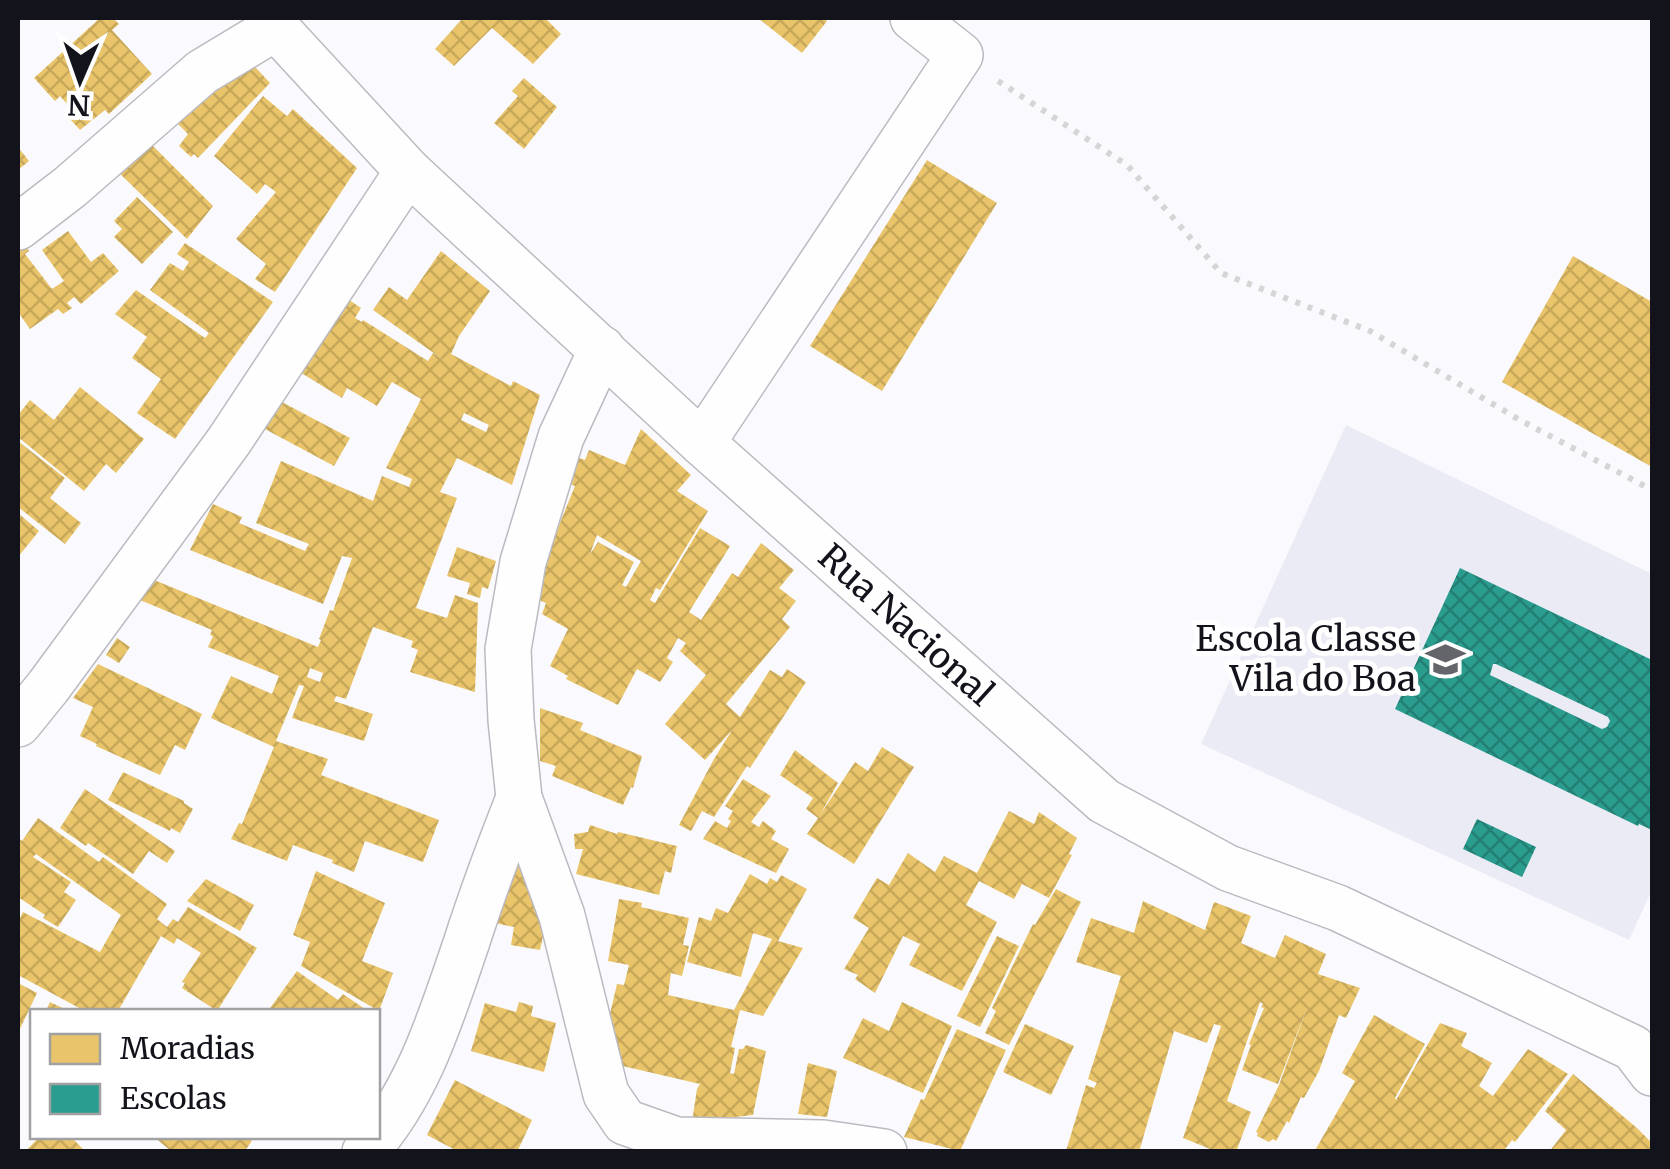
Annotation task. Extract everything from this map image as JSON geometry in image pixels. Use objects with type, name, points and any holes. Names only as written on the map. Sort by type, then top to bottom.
[{"type":"street","points":[[702,443],[960,55],[913,18]]},
{"type":"street","points":[[18,228],[202,72],[271,23]]},
{"type":"street","name":"Rua Nacional","points":[[271,23],[408,171],[702,443],[1104,801],[1228,868],[1338,908],[1646,1049]]},
{"type":"street","points":[[18,724],[229,441],[408,171]]},
{"type":"street","points":[[602,349],[561,437],[520,580],[508,649],[519,798],[562,916],[606,1094],[625,1137],[824,1143],[884,1152]]},
{"type":"street","points":[[380,1135],[428,1051],[494,858],[519,798]]},
{"type":"path","points":[[960,55],[1126,166],[1221,273],[1370,330],[1518,418],[1652,490]]},
{"type":"shaded area","name":"Escola Classe Vila do Boa","points":[[1346,425],[1652,574],[1652,890],[1629,940],[1201,744]]},
{"type":"building: Moradias","points":[[100,18],[113,18],[119,24],[112,30],[152,74],[109,114],[105,110],[80,130],[70,119],[76,114],[60,96],[55,101],[34,78]]},
{"type":"building: Moradias","points":[[463,18],[545,18],[561,34],[533,64],[492,28],[454,66],[435,49]]},
{"type":"building: Moradias","points":[[758,18],[822,18],[827,21],[802,53]]},
{"type":"building: Moradias","points":[[245,56],[270,83],[198,158],[194,154],[191,157],[179,146],[188,134],[169,115]]},
{"type":"building: Moradias","points":[[524,78],[557,107],[524,149],[494,123],[518,96],[512,91]]},
{"type":"building: Moradias","points":[[263,96],[287,116],[293,109],[357,168],[275,292],[255,279],[266,264],[236,239],[276,192],[265,184],[257,194],[214,156]]},
{"type":"building: Moradias","points":[[143,136],[213,206],[187,239],[113,167]]},
{"type":"building: Moradias","points":[[18,147],[29,161],[18,170]]},
{"type":"building: Moradias","points":[[927,160],[997,203],[882,391],[810,346]]},
{"type":"building: Moradias","points":[[137,197],[173,232],[142,264],[114,237],[122,229],[114,221]]},
{"type":"building: Moradias","points":[[68,231],[91,262],[103,253],[119,271],[81,304],[74,297],[67,303],[72,308],[63,314],[58,309],[30,329],[18,312],[18,234],[29,251],[25,254],[52,289],[64,281],[42,250]]},
{"type":"building: Moradias","points":[[185,243],[273,302],[175,439],[137,413],[161,379],[132,358],[147,337],[115,314],[136,290],[205,338],[209,333],[150,290],[170,263],[183,271],[189,262],[177,254]]},
{"type":"building: Moradias","points":[[441,251],[490,291],[451,354],[511,386],[513,381],[540,395],[512,485],[457,458],[440,492],[457,498],[416,608],[447,618],[455,595],[478,603],[475,692],[410,672],[418,650],[411,647],[413,641],[373,627],[346,699],[336,696],[334,701],[373,714],[364,741],[292,718],[304,686],[299,685],[276,741],[328,759],[321,775],[439,820],[423,862],[365,841],[354,872],[293,845],[287,861],[231,839],[239,823],[242,824],[274,747],[211,718],[231,676],[272,694],[279,676],[208,647],[212,630],[140,600],[154,580],[318,647],[352,558],[342,556],[323,604],[190,550],[213,504],[242,517],[239,523],[305,551],[309,544],[256,523],[281,461],[373,501],[382,476],[409,487],[412,479],[386,468],[421,399],[392,382],[377,406],[347,388],[342,398],[298,371],[339,293],[361,308],[355,318],[428,361],[433,353],[445,361],[373,310],[389,287],[407,300]],"holes":[[[464,413],[489,425],[486,432],[461,420]],[[310,668],[323,673],[320,682],[307,677]]]},
{"type":"building: Moradias","points":[[1573,256],[1652,302],[1652,467],[1502,382]]},
{"type":"building: Moradias","points":[[80,387],[144,439],[116,473],[106,464],[84,491],[18,437],[18,415],[30,400],[54,420]]},
{"type":"building: Moradias","points":[[278,400],[350,438],[334,466],[263,428]]},
{"type":"building: Moradias","points":[[641,429],[691,475],[677,491],[708,511],[650,600],[655,603],[700,528],[730,546],[689,612],[701,620],[732,573],[738,577],[761,543],[794,570],[779,588],[796,601],[782,619],[790,627],[726,704],[740,717],[770,670],[782,677],[787,669],[806,682],[714,817],[702,811],[691,831],[679,825],[732,730],[705,760],[665,724],[706,675],[680,651],[686,643],[678,638],[667,658],[673,662],[660,682],[637,669],[618,705],[566,679],[568,676],[550,666],[568,629],[542,614],[546,603],[534,598],[540,572],[575,486],[557,479],[563,453],[585,460],[589,450],[625,465]],"holes":[[[597,535],[641,561],[626,587],[622,585],[634,562],[598,542],[590,554]]]},
{"type":"building: Moradias","points":[[18,441],[65,478],[50,498],[81,523],[65,544],[18,507]]},
{"type":"building: Moradias","points":[[18,513],[39,531],[18,557]]},
{"type":"building: Moradias","points":[[457,547],[496,561],[488,589],[482,587],[480,598],[467,594],[470,583],[447,576]]},
{"type":"building: Moradias","points":[[117,638],[130,647],[119,663],[106,655]]},
{"type":"building: Moradias","points":[[98,664],[202,714],[185,750],[175,745],[160,775],[80,736],[93,707],[73,698]]},
{"type":"building: Moradias","points":[[540,708],[583,723],[580,730],[642,756],[633,788],[623,805],[552,776],[556,766],[540,761]]},
{"type":"building: Moradias","points":[[882,747],[914,767],[854,864],[807,834],[818,818],[806,809],[813,798],[780,775],[795,750],[838,783],[820,815],[855,762],[868,771]]},
{"type":"building: Moradias","points":[[123,772],[193,809],[180,833],[108,800]]},
{"type":"building: Moradias","points":[[743,779],[771,796],[751,822],[759,827],[763,821],[776,831],[771,839],[789,849],[776,873],[703,839],[715,821],[727,828],[733,811],[725,806]]},
{"type":"building: Moradias","points":[[85,789],[175,851],[167,863],[149,851],[133,874],[60,828]]},
{"type":"building: Moradias","points":[[1009,811],[1034,824],[1039,812],[1077,838],[1049,898],[1022,884],[1014,899],[979,881],[966,905],[997,922],[962,991],[909,965],[920,944],[903,936],[875,993],[855,979],[858,975],[844,969],[869,928],[853,918],[877,878],[889,885],[908,853],[935,872],[944,856],[977,873]]},
{"type":"building: Moradias","points":[[38,818],[99,862],[103,857],[167,904],[157,919],[167,927],[173,919],[178,922],[188,907],[257,948],[218,1009],[182,988],[201,953],[177,938],[174,944],[161,936],[119,1009],[81,1009],[18,975],[18,922],[23,912],[100,952],[121,915],[36,854],[33,857],[71,882],[64,892],[76,900],[58,927],[43,918],[45,915],[18,897],[18,838],[22,841]]},
{"type":"building: Moradias","points":[[590,825],[677,846],[671,873],[665,871],[659,895],[576,874],[583,849],[575,849],[574,834],[588,832]]},
{"type":"building: Moradias","points":[[508,864],[537,868],[547,918],[540,950],[511,945],[514,927],[490,922]]},
{"type":"building: Moradias","points":[[316,871],[385,903],[362,961],[393,973],[380,1009],[301,966],[310,942],[293,935]]},
{"type":"building: Moradias","points":[[750,874],[767,884],[770,878],[777,882],[781,875],[807,889],[778,941],[803,948],[763,1016],[740,1010],[731,1047],[735,1048],[730,1073],[734,1074],[739,1049],[746,1045],[766,1051],[753,1115],[726,1118],[725,1123],[692,1122],[700,1084],[614,1064],[609,1018],[617,984],[624,985],[629,965],[608,961],[619,899],[689,918],[683,945],[689,946],[682,976],[671,973],[668,995],[734,1010],[772,939],[753,933],[741,977],[687,962],[699,917],[711,921],[716,908],[728,913]]},
{"type":"building: Moradias","points":[[206,879],[254,905],[240,931],[187,901]]},
{"type":"building: Moradias","points":[[1056,889],[1081,902],[1009,1045],[985,1033],[996,1011],[992,1008],[1033,924]]},
{"type":"building: Moradias","points":[[1143,901],[1205,930],[1214,902],[1251,916],[1241,943],[1275,958],[1285,935],[1326,954],[1318,974],[1360,988],[1346,1018],[1339,1015],[1319,1071],[1276,1141],[1269,1142],[1256,1132],[1279,1085],[1309,1002],[1278,1084],[1242,1070],[1264,1008],[1260,1002],[1227,1101],[1251,1112],[1236,1152],[1209,1152],[1210,1149],[1183,1138],[1221,1026],[1214,1024],[1207,1043],[1174,1031],[1139,1152],[1066,1151],[1086,1085],[1094,1088],[1097,1083],[1088,1079],[1121,976],[1076,962],[1091,918],[1134,933]]},
{"type":"building: Moradias","points":[[997,936],[1019,946],[980,1027],[957,1016]]},
{"type":"building: Moradias","points":[[297,971],[338,1000],[343,994],[365,1009],[269,1009]]},
{"type":"building: Moradias","points":[[18,983],[37,993],[18,1033]]},
{"type":"building: Moradias","points":[[50,1002],[65,1009],[47,1009]]},
{"type":"building: Moradias","points":[[519,1002],[533,1006],[531,1016],[556,1023],[544,1072],[471,1051],[485,1003],[516,1012]]},
{"type":"building: Moradias","points":[[902,1002],[952,1026],[923,1093],[843,1058],[863,1018],[889,1031]]},
{"type":"building: Moradias","points":[[1374,1015],[1425,1044],[1396,1100],[1440,1023],[1467,1033],[1461,1046],[1492,1063],[1479,1086],[1493,1096],[1528,1049],[1568,1074],[1503,1152],[1314,1152],[1355,1081],[1342,1073]]},
{"type":"building: Moradias","points":[[1025,1024],[1074,1046],[1051,1095],[1003,1072]]},
{"type":"building: Moradias","points":[[957,1029],[1006,1050],[960,1151],[904,1137]]},
{"type":"building: Moradias","points":[[808,1063],[837,1071],[827,1117],[798,1114]]},
{"type":"building: Moradias","points":[[1573,1074],[1637,1128],[1652,1143],[1652,1152],[1549,1152],[1566,1130],[1545,1111]]},
{"type":"building: Moradias","points":[[455,1080],[532,1120],[517,1152],[459,1152],[427,1135]]},
{"type":"building: Moradias","points":[[37,1139],[73,1139],[86,1152],[25,1152]]},
{"type":"building: Moradias","points":[[157,1139],[252,1141],[244,1152],[172,1152]]},
{"type":"building: Escolas","points":[[1460,568],[1652,660],[1652,830],[1638,826],[1395,709]],"holes":[[[1496,664],[1608,717],[1607,727],[1602,729],[1490,675]]]},
{"type":"building: Escolas","points":[[1477,819],[1536,847],[1522,877],[1463,849]]},
{"type":"place","name":"Escola Classe Vila do Boa","points":[[1446,659]]}]
